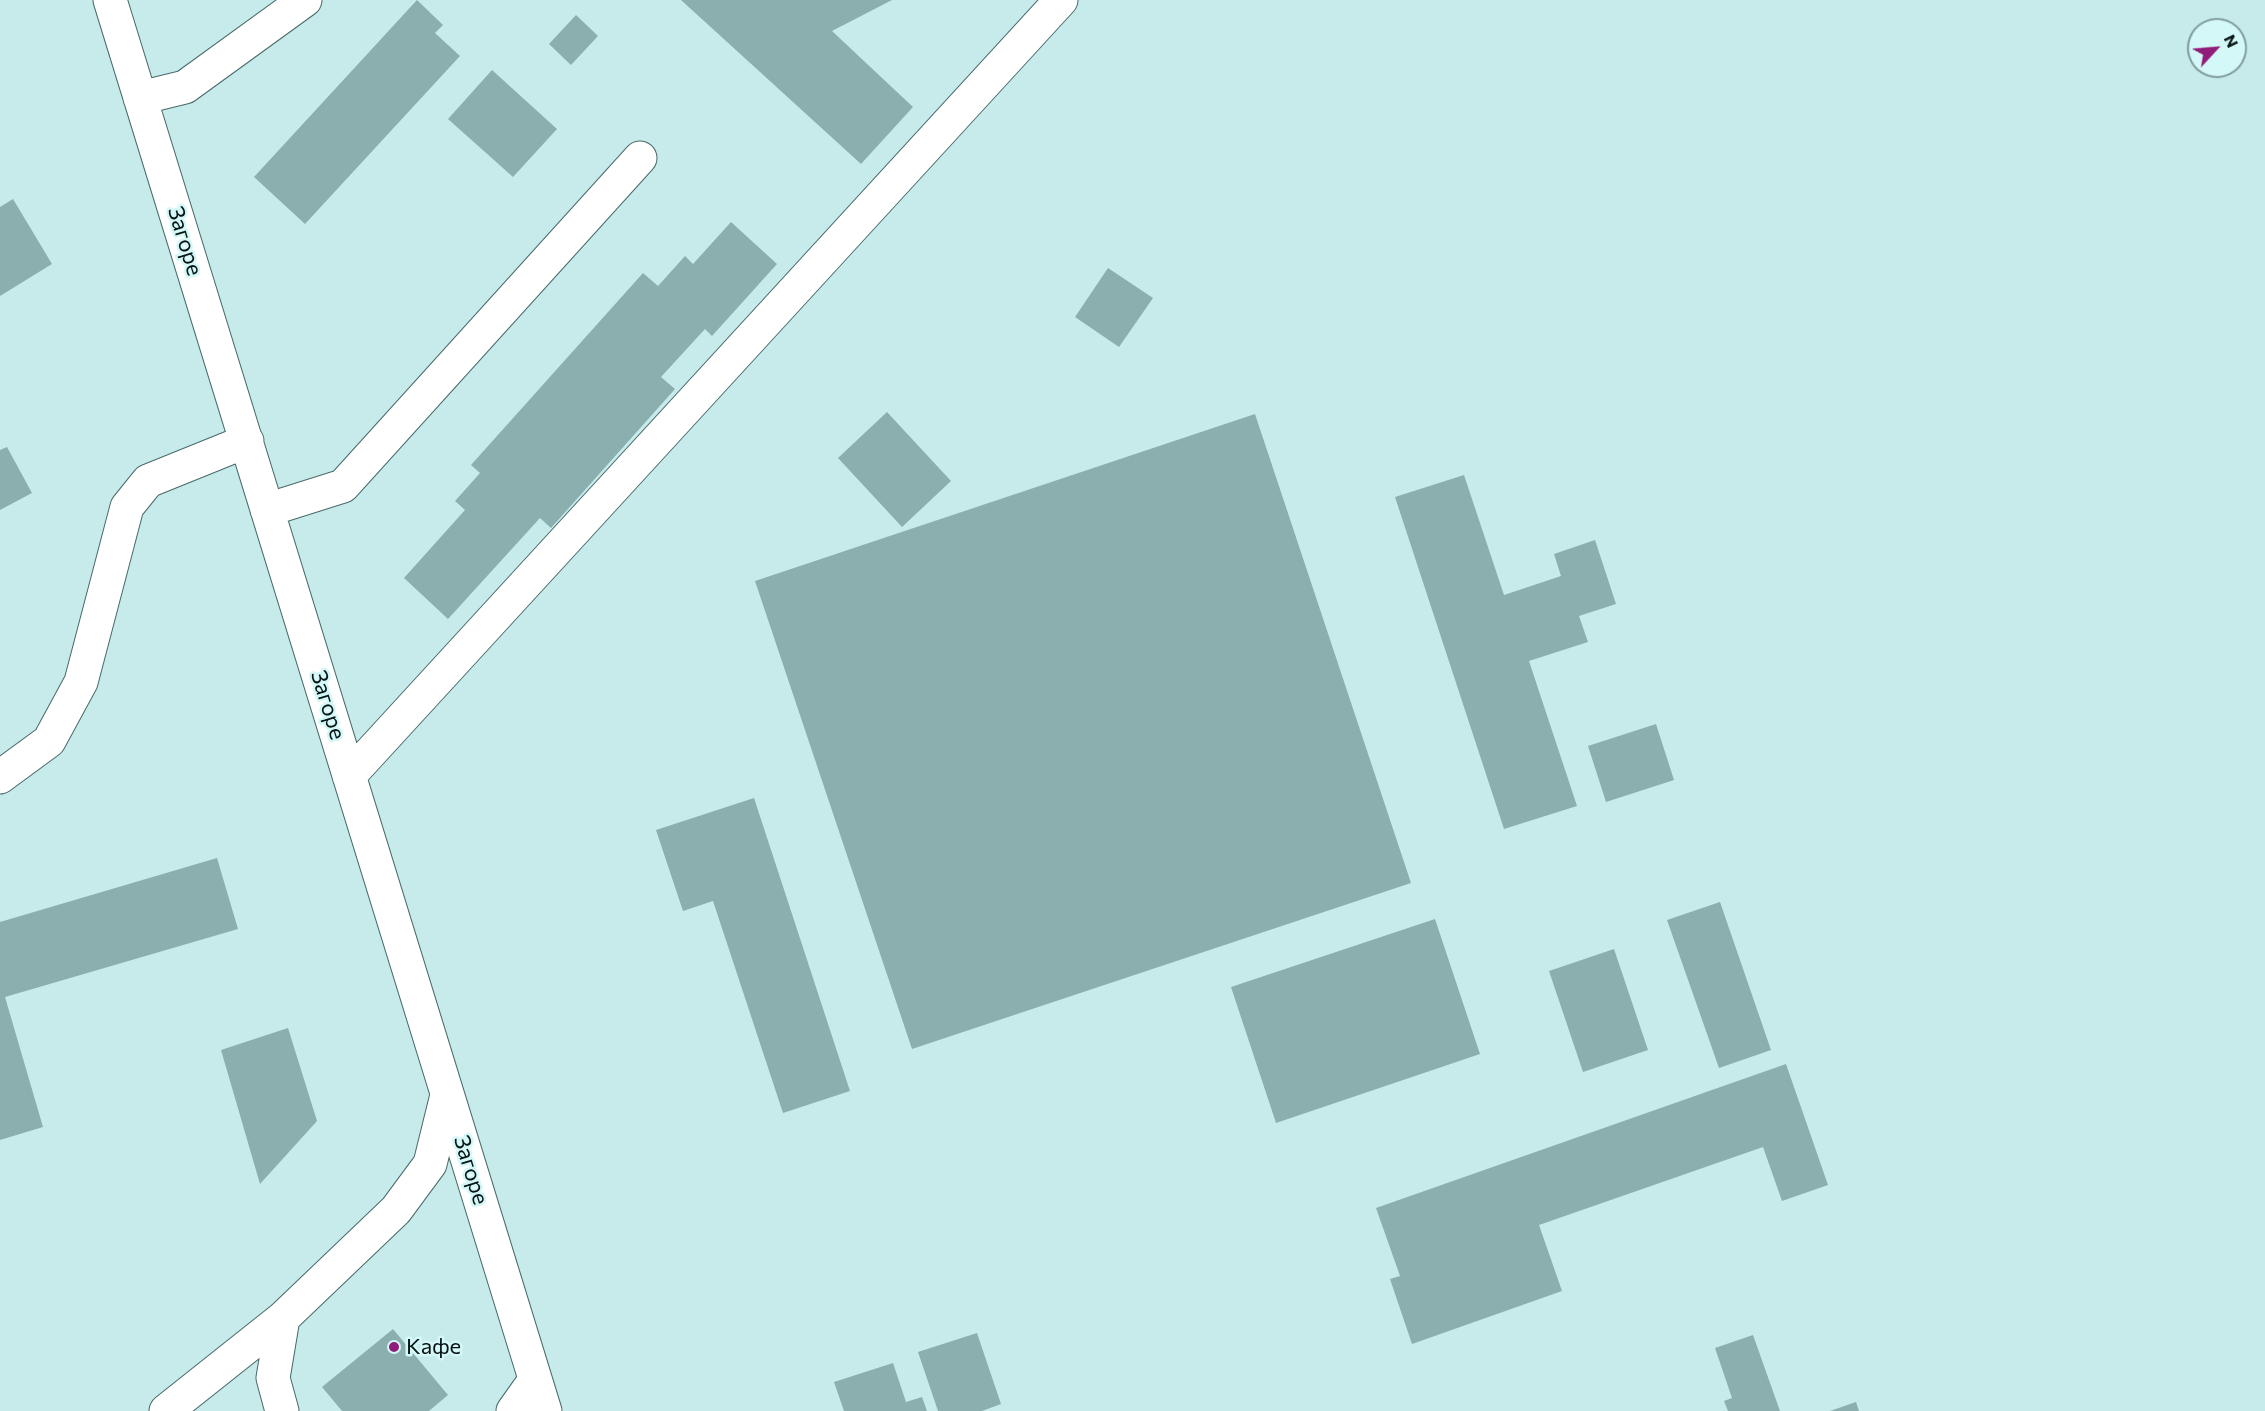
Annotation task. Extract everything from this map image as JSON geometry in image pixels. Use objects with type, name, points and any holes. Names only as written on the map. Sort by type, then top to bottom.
[{"type":"street","name":"Загоре","points":[[110,0],[544,1411]]},
{"type":"street","points":[[140,98],[185,87],[305,0]]},
{"type":"street","points":[[349,776],[1061,0]]},
{"type":"street","points":[[267,510],[343,486],[640,158]]},
{"type":"street","points":[[0,777],[49,741],[81,682],[127,507],[148,481],[247,441]]},
{"type":"street","points":[[166,1411],[283,1318],[396,1210],[430,1164],[447,1093]]},
{"type":"street","points":[[282,1411],[273,1378],[283,1318]]},
{"type":"street","points":[[513,1411],[535,1380]]},
{"type":"building","points":[[417,0],[443,25],[435,33],[460,56],[305,224],[254,177]]},
{"type":"building","points":[[681,0],[892,0],[832,31],[913,107],[861,164]]},
{"type":"building","points":[[576,15],[598,36],[571,65],[549,44]]},
{"type":"building","points":[[492,70],[557,129],[513,177],[448,119]]},
{"type":"building","points":[[13,199],[52,264],[0,296],[0,207]]},
{"type":"building","points":[[731,222],[777,264],[712,336],[705,329],[661,377],[675,389],[551,528],[540,518],[448,619],[404,578],[465,510],[455,501],[480,473],[471,465],[643,273],[658,286],[685,256],[693,264]]},
{"type":"building","points":[[1108,268],[1153,298],[1119,347],[1075,317]]},
{"type":"building","points":[[887,412],[951,481],[902,527],[838,458]]},
{"type":"building","points":[[1255,414],[1411,883],[912,1049],[755,581]]},
{"type":"building","points":[[7,447],[32,493],[0,510],[0,450]]},
{"type":"building","points":[[1464,475],[1504,595],[1561,576],[1554,554],[1595,540],[1616,604],[1579,616],[1588,642],[1529,661],[1577,806],[1504,829],[1395,497]]},
{"type":"building","points":[[1656,724],[1674,780],[1606,802],[1588,746]]},
{"type":"building","points":[[754,798],[850,1091],[783,1113],[713,901],[683,911],[656,830]]},
{"type":"building","points":[[217,858],[238,929],[5,997],[43,1127],[0,1140],[0,922]]},
{"type":"building","points":[[1720,902],[1771,1050],[1719,1068],[1667,920]]},
{"type":"building","points":[[1435,919],[1480,1054],[1276,1123],[1231,987]]},
{"type":"building","points":[[1614,949],[1648,1050],[1583,1072],[1549,971]]},
{"type":"building","points":[[288,1028],[317,1121],[260,1184],[221,1050]]},
{"type":"building","points":[[1786,1064],[1828,1185],[1782,1201],[1763,1147],[1539,1225],[1562,1291],[1412,1344],[1390,1279],[1400,1276],[1376,1208]]},
{"type":"building","points":[[393,1329],[448,1395],[429,1411],[342,1411],[322,1387]]},
{"type":"building","points":[[977,1333],[1001,1404],[982,1411],[938,1411],[918,1352]]},
{"type":"building","points":[[1753,1335],[1780,1411],[1728,1411],[1724,1401],[1732,1398],[1715,1348]]},
{"type":"building","points":[[893,1363],[906,1402],[922,1397],[927,1411],[844,1411],[834,1382]]},
{"type":"building","points":[[1856,1402],[1859,1411],[1830,1411]]},
{"type":"place","name":"Кафе","points":[[394,1347]]}]
